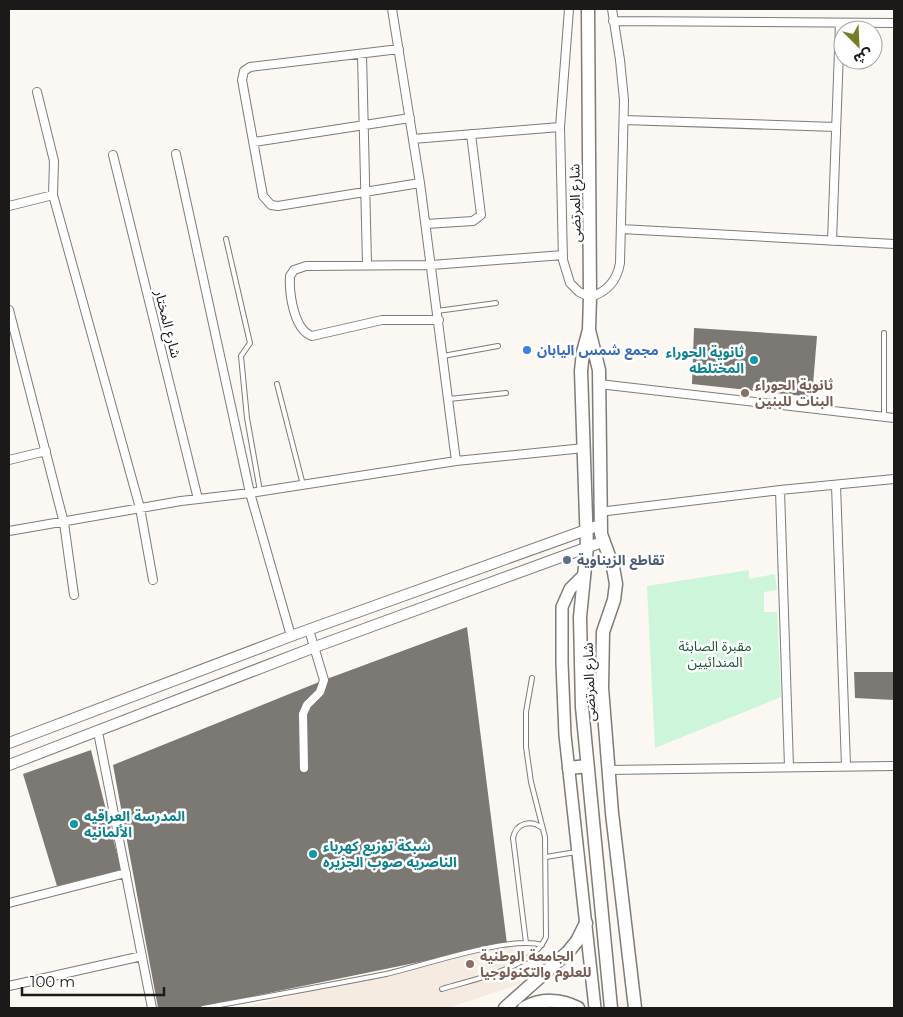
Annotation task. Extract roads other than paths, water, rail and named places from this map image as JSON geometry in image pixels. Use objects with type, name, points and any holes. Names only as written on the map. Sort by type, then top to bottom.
[{"type":"main road","name":"شارع المرتضى","points":[[588,9],[590,297],[589,330],[582,361],[586,530],[580,616],[582,707],[611,1008]]},
{"type":"main road","name":"شارع المرتضى","points":[[589,330],[598,362],[602,542],[613,567],[616,584],[614,600],[604,626],[602,655],[609,770],[635,1008]]},
{"type":"main road","points":[[583,576],[570,589],[565,598],[562,616],[563,699],[595,1008]]},
{"type":"main road","points":[[569,768],[587,766]]},
{"type":"main road","points":[[508,1005],[568,952],[577,941],[586,923]]},
{"type":"main road","points":[[524,1008],[548,1001],[563,1002],[578,1008]]},
{"type":"street","points":[[392,9],[426,224],[456,461]]},
{"type":"street","points":[[569,9],[560,127],[563,255],[565,272],[570,283],[579,292],[590,297],[603,292],[616,276],[620,263],[624,120],[623,80],[612,9]]},
{"type":"street","points":[[613,21],[833,23]]},
{"type":"street","points":[[399,49],[247,68],[242,80],[263,196],[271,205],[278,206],[420,183]]},
{"type":"street","points":[[362,54],[367,264]]},
{"type":"street","points":[[832,241],[838,70]]},
{"type":"street","points":[[37,92],[54,161],[53,195],[140,508],[154,580]]},
{"type":"street","points":[[254,142],[410,118]]},
{"type":"street","points":[[624,120],[836,127]]},
{"type":"street","points":[[413,139],[560,127]]},
{"type":"street","points":[[426,224],[474,221],[481,215],[472,134]]},
{"type":"street","points":[[176,154],[250,493],[292,636]]},
{"type":"street","name":"شارع المختار","points":[[113,156],[198,499]]},
{"type":"street","points":[[9,206],[53,195]]},
{"type":"street","points":[[620,229],[894,244]]},
{"type":"street","points":[[439,320],[382,320],[349,326],[317,336],[303,332],[297,323],[290,280],[294,270],[306,266],[431,264],[563,255]]},
{"type":"street","points":[[9,310],[64,523],[74,596]]},
{"type":"street","points":[[599,384],[894,418]]},
{"type":"street","points":[[9,531],[64,523],[140,508],[456,461],[584,448]]},
{"type":"street","points":[[9,460],[46,451]]},
{"type":"street","points":[[9,743],[292,636],[586,530],[600,518],[780,490],[894,479]]},
{"type":"street","points":[[836,485],[846,766]]},
{"type":"street","points":[[780,490],[789,767]]},
{"type":"street","points":[[9,766],[315,647],[602,542]]},
{"type":"street","points":[[304,768],[302,714],[307,705],[320,692],[324,680],[309,630]]},
{"type":"street","points":[[98,732],[152,1008]]},
{"type":"street","points":[[609,770],[894,766]]},
{"type":"street","points":[[9,903],[126,873]]},
{"type":"street","points":[[9,986],[142,956]]},
{"type":"lane","points":[[226,239],[250,343],[241,356],[247,418],[260,491]]},
{"type":"lane","points":[[437,311],[496,303]]},
{"type":"lane","points":[[884,333],[884,417]]},
{"type":"lane","points":[[443,356],[498,346]]},
{"type":"lane","points":[[277,384],[303,485]]},
{"type":"lane","points":[[449,399],[506,393]]},
{"type":"lane","points":[[442,989],[519,963],[532,956],[542,945],[548,928],[544,830],[531,782],[526,747],[526,712],[532,678]]},
{"type":"lane","points":[[526,943],[513,838],[518,828],[528,823],[538,825],[544,830]]},
{"type":"lane","points":[[546,857],[578,852]]},
{"type":"lane","points":[[203,1008],[386,974],[483,950],[526,943],[542,945]]},
{"type":"place","name":"مجمع شمس اليابان","points":[[527,350]]},
{"type":"place","name":"ثانوية الحوراء المختلطه","points":[[754,360]]},
{"type":"place","name":"ثانوية الحوراء البنات للبنين","points":[[745,393]]},
{"type":"place","name":"تقاطع الزيناوية","points":[[567,560]]},
{"type":"place","name":"المدرسة العراقيه الألمانيه","points":[[74,824]]},
{"type":"place","name":"شبكة توزيع كهرباء الناصريه صوب الجزيره","points":[[313,854]]},
{"type":"place","name":"الجامعة الوطنية للعلوم والتكنولوجيا","points":[[470,964]]},
{"type":"park label","name":"مقبرة الصابئة المندائيين","points":[[715,654]]}]
